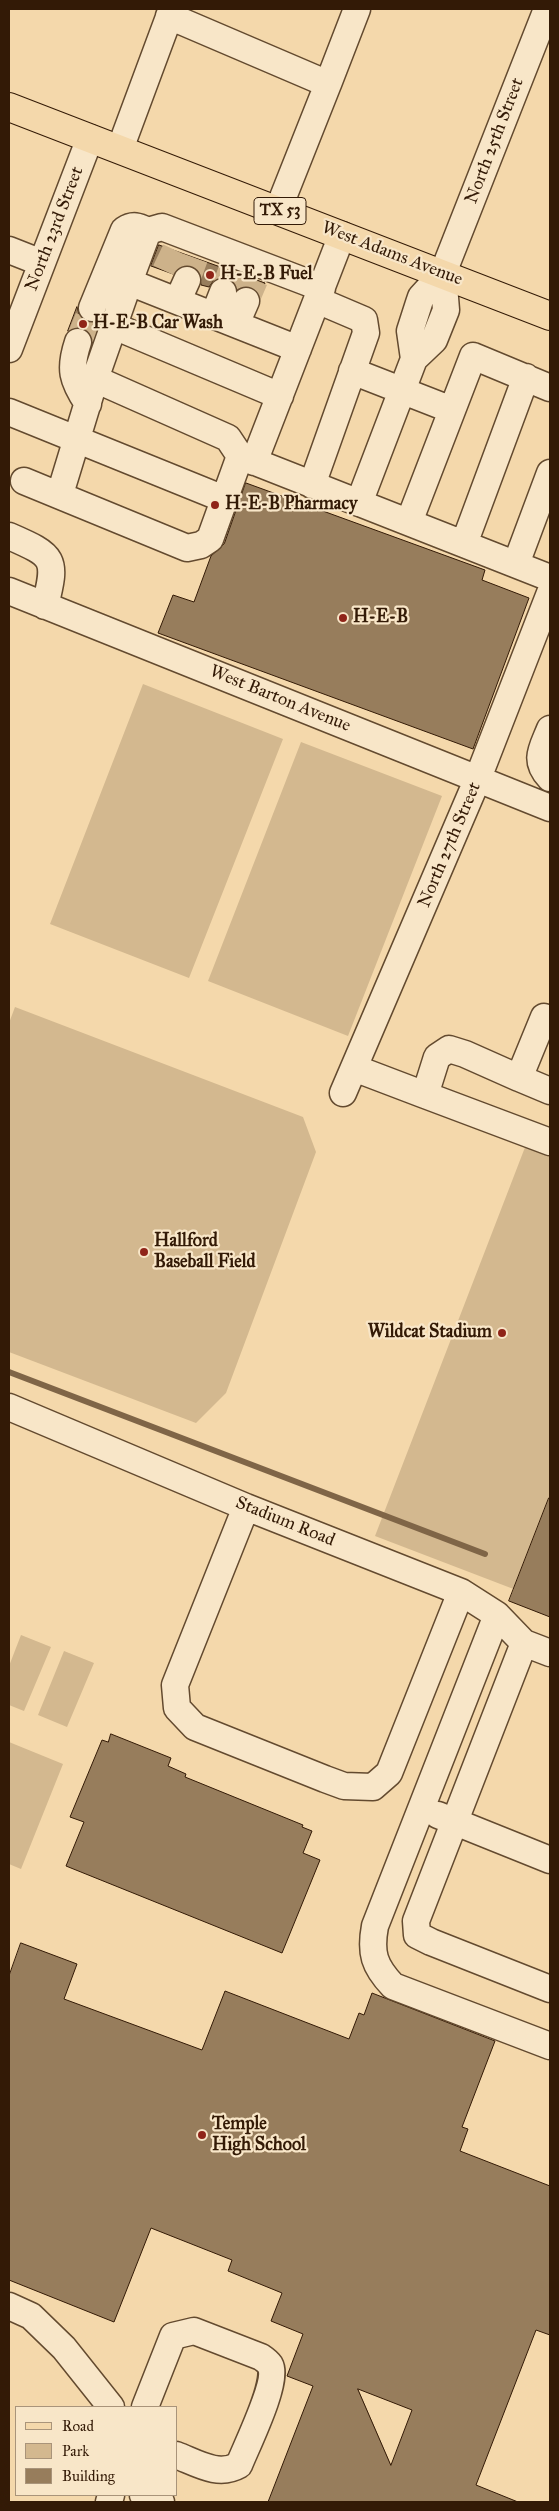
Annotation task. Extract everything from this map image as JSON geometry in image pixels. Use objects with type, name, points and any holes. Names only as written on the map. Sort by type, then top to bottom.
[{"type":"main road","name":"West Adams Avenue","points":[[9,107],[550,316]]},
{"type":"street","points":[[278,210],[357,9]]},
{"type":"street","name":"North 25th Street","points":[[443,274],[547,9]]},
{"type":"street","points":[[120,149],[170,12],[328,84]]},
{"type":"street","name":"North 23rd Street","points":[[9,349],[90,138]]},
{"type":"street","points":[[92,308],[124,230],[130,226],[137,226],[148,230],[162,226],[180,266],[238,288],[298,349]]},
{"type":"street","points":[[60,494],[114,326],[148,230]]},
{"type":"street","points":[[24,480],[188,548],[201,546],[210,538],[224,499],[280,396],[342,235]]},
{"type":"street","points":[[9,250],[42,262]]},
{"type":"street","points":[[129,282],[180,266],[238,288],[319,294],[364,320],[366,333],[312,484]]},
{"type":"street","points":[[359,503],[414,360],[410,332],[421,297],[443,274]]},
{"type":"street","points":[[114,326],[280,396]]},
{"type":"street","points":[[78,342],[73,362],[74,380],[92,392],[228,438],[247,459],[550,578]]},
{"type":"street","points":[[409,522],[473,356],[550,388]]},
{"type":"street","points":[[352,371],[452,410]]},
{"type":"street","points":[[464,544],[526,377]]},
{"type":"street","points":[[9,412],[224,499]]},
{"type":"street","points":[[516,564],[550,473]]},
{"type":"street","points":[[9,536],[32,546],[48,558],[53,573],[45,606]]},
{"type":"street","name":"West Barton Avenue","points":[[9,591],[550,808]]},
{"type":"street","name":"North 27th Street","points":[[343,1093],[478,778],[550,593]]},
{"type":"street","points":[[550,729],[539,758],[542,769],[550,778]]},
{"type":"street","points":[[519,1078],[544,1017],[550,1019]]},
{"type":"street","points":[[425,1095],[437,1057],[449,1049],[465,1054],[550,1091]]},
{"type":"street","points":[[354,1068],[550,1142]]},
{"type":"street","name":"Stadium Road","points":[[9,1407],[246,1507],[461,1592],[497,1615],[524,1643],[550,1653]]},
{"type":"street","points":[[246,1507],[175,1685],[178,1708],[195,1727],[325,1779],[344,1786],[373,1787],[389,1773],[461,1592]]},
{"type":"street","points":[[497,1615],[375,1926],[372,1942],[378,1970],[393,1986],[550,2046]]},
{"type":"street","points":[[524,1643],[416,1921],[418,1935],[550,1989]]},
{"type":"street","points":[[421,1809],[550,1860]]},
{"type":"street","points":[[9,2306],[31,2316],[64,2348],[110,2406]]},
{"type":"street","points":[[146,2406],[173,2336],[181,2332],[194,2331],[261,2356],[270,2365],[272,2375],[269,2389],[239,2465],[230,2470],[217,2471],[178,2456]]},
{"type":"street","points":[[146,2496],[161,2502]]},
{"type":"green space","points":[[143,684],[283,739],[189,978],[50,924]]},
{"type":"green space","points":[[301,742],[442,796],[348,1036],[208,981]]},
{"type":"green space","name":"Hallford Baseball Field","points":[[15,1007],[303,1117],[316,1152],[226,1393],[196,1423],[9,1352],[9,1023]]},
{"type":"green space","name":"Wildcat Stadium","points":[[534,1124],[550,1130],[550,1603],[375,1536]]},
{"type":"green space","points":[[21,1635],[51,1647],[24,1711],[9,1705],[9,1666]]},
{"type":"green space","points":[[64,1651],[94,1663],[67,1727],[38,1715]]},
{"type":"green space","points":[[9,1742],[63,1764],[21,1869],[9,1864]]},
{"type":"building","points":[[159,245],[265,283],[260,296],[252,287],[245,286],[237,289],[234,282],[228,278],[220,277],[214,280],[209,287],[201,285],[199,272],[193,266],[186,265],[179,268],[173,274],[151,266]]},
{"type":"building","points":[[77,307],[80,317],[86,322],[97,322],[91,336],[82,328],[68,331]]},
{"type":"building","name":"H-E-B","points":[[246,483],[485,570],[482,580],[529,598],[473,749],[158,633],[173,595],[194,602],[211,556],[224,544]]},
{"type":"building","points":[[550,1498],[550,1617],[509,1601]]},
{"type":"building","points":[[111,1734],[171,1758],[168,1766],[186,1774],[185,1777],[303,1825],[302,1827],[312,1831],[303,1853],[320,1860],[282,1953],[66,1866],[84,1822],[70,1817],[102,1740],[108,1742]]},
{"type":"building","points":[[21,1943],[77,1964],[64,1999],[202,2050],[225,1991],[349,2039],[359,2013],[364,2015],[372,1993],[495,2041],[462,2127],[468,2129],[460,2151],[550,2186],[550,2335],[536,2330],[476,2485],[518,2502],[268,2502],[313,2386],[287,2376],[303,2334],[271,2321],[282,2293],[228,2271],[232,2260],[151,2228],[114,2322],[9,2280],[9,1976]],"holes":[[[358,2389],[412,2410],[391,2465]]]},
{"type":"waterway","points":[[9,1372],[485,1554]]},
{"type":"tunnel","points":[[165,271],[175,250]]},
{"type":"tunnel","points":[[187,280],[195,258]]},
{"type":"tunnel","points":[[223,292],[231,271]]},
{"type":"tunnel","points":[[246,301],[255,280]]},
{"type":"tunnel","points":[[78,342],[92,308]]},
{"type":"place","name":"H-E-B Fuel","points":[[210,275]]},
{"type":"place","name":"H-E-B Car Wash","points":[[83,324]]},
{"type":"place","name":"H-E-B Pharmacy","points":[[215,505]]},
{"type":"place","name":"H-E-B","points":[[343,618]]},
{"type":"place","name":"Hallford Baseball Field","points":[[144,1252]]},
{"type":"place","name":"Wildcat Stadium","points":[[502,1333]]},
{"type":"place","name":"Temple High School","points":[[202,2135]]}]
